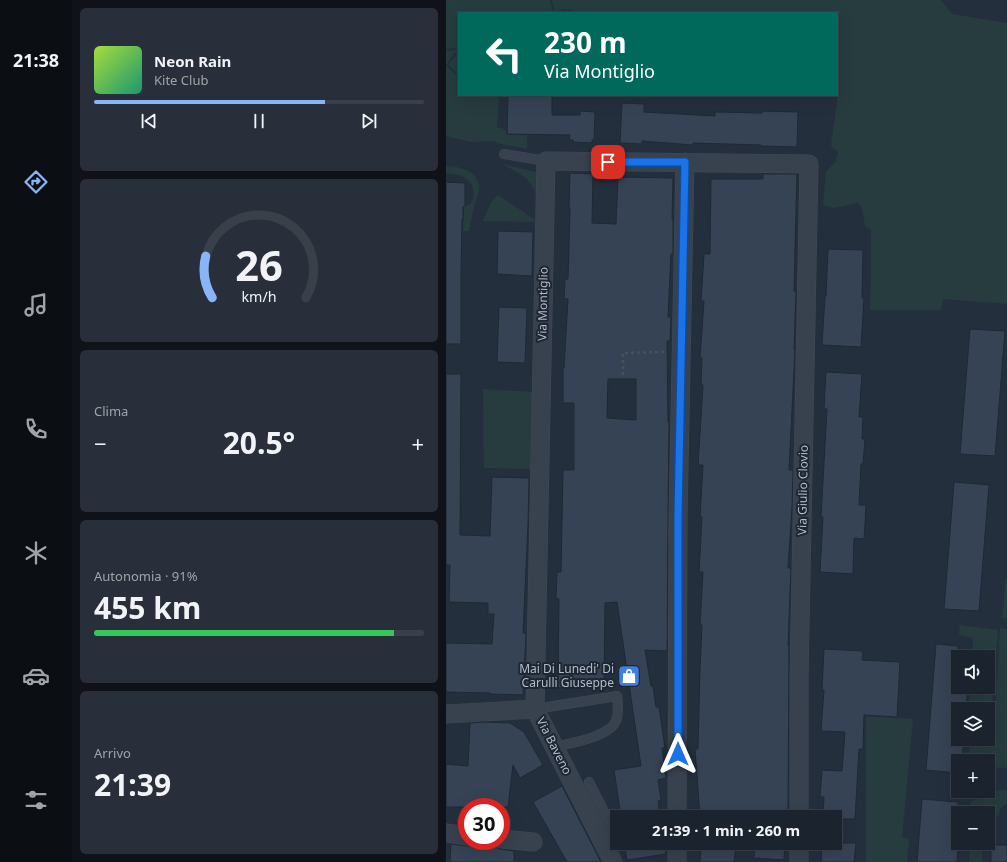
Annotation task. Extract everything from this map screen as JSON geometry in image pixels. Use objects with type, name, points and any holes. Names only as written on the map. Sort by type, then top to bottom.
[{"type":"street","points":[[546,161],[685,162],[678,517],[677,810]]},
{"type":"street","name":"Via Montiglio","points":[[535,709],[546,161]]},
{"type":"street","name":"Via Giulio Clovio","points":[[685,162],[809,164],[799,676],[799,810]]},
{"type":"street","name":"Via Baveno","points":[[446,714],[535,709],[554,747],[596,812],[613,862]]},
{"type":"street","points":[[446,834],[458,835]]},
{"type":"street","points":[[510,840],[533,842]]},
{"type":"street","points":[[677,850],[677,862]]},
{"type":"street","points":[[799,850],[799,862]]},
{"type":"lane","points":[[504,154],[546,161]]},
{"type":"lane","points":[[535,709],[617,696],[618,709],[616,721],[610,729],[599,735],[554,747]]},
{"type":"lane","points":[[589,782],[596,812],[610,830]]},
{"type":"path","points":[[623,375],[623,353],[664,352]]},
{"type":"green space","points":[[446,0],[550,0],[553,12],[458,12],[458,47],[446,49]]},
{"type":"green space","points":[[552,0],[941,0],[952,14],[1007,23],[1007,304],[943,299],[941,310],[870,310],[871,230],[865,226],[862,208],[858,203],[834,208],[823,205],[826,172],[836,161],[838,152],[831,146],[839,87],[838,12],[580,12],[564,9],[555,12]]},
{"type":"green space","points":[[457,50],[446,65],[446,51]]},
{"type":"green space","points":[[458,51],[458,75],[448,64]]},
{"type":"green space","points":[[446,65],[458,77],[458,96],[499,96],[497,127],[504,129],[506,134],[527,135],[527,149],[496,143],[496,141],[471,142],[446,136]]},
{"type":"green space","points":[[502,164],[536,172],[538,175],[537,197],[534,189],[527,180],[520,174]]},
{"type":"green space","points":[[446,166],[462,168],[476,177],[478,182],[479,190],[469,231],[463,231],[464,207],[471,202],[473,198],[474,194],[472,186],[467,179],[462,176],[446,173]]},
{"type":"green space","points":[[498,195],[534,219],[535,222],[483,221],[491,202]]},
{"type":"green space","points":[[483,389],[535,392],[534,469],[484,468]]},
{"type":"green space","points":[[1007,577],[1007,618],[1002,618],[1006,578]]},
{"type":"green space","points":[[960,625],[998,630],[995,673],[995,650],[972,650],[973,638],[959,635]]},
{"type":"green space","points":[[1000,628],[1007,629],[1007,768],[995,767],[995,754],[989,754],[989,751],[989,754],[963,754],[963,752],[969,753],[970,746],[995,746]]},
{"type":"green space","points":[[970,694],[993,694],[992,702],[969,702]]},
{"type":"green space","points":[[866,716],[913,719],[902,837],[909,839],[907,862],[866,862]]},
{"type":"green space","points":[[998,790],[1007,790],[1007,804],[1001,808],[999,816],[995,816],[995,806],[971,806],[971,801],[979,798],[995,798],[995,792]]},
{"type":"green space","points":[[970,850],[982,850],[982,862],[969,862]]},
{"type":"building","points":[[508,96],[552,96],[552,115],[580,115],[580,111],[595,112],[594,140],[592,140],[592,143],[573,142],[573,140],[569,140],[570,135],[507,134]]},
{"type":"building","points":[[622,103],[644,104],[644,112],[715,116],[715,112],[798,112],[797,147],[693,143],[693,145],[642,141],[642,144],[620,143]]},
{"type":"building","points":[[570,173],[593,174],[592,223],[616,224],[618,177],[673,178],[673,254],[671,254],[668,317],[671,317],[670,341],[667,341],[669,422],[667,651],[645,650],[656,707],[659,707],[665,748],[662,748],[666,778],[658,780],[661,800],[658,801],[659,810],[620,810],[614,770],[641,766],[617,602],[605,603],[604,682],[558,688],[559,599],[556,599],[557,572],[561,572],[563,470],[574,470],[574,403],[563,403],[563,368],[568,299],[564,299],[565,279],[568,279]],"holes":[[[608,379],[636,379],[636,420],[607,418]]]},
{"type":"building","points":[[763,174],[797,174],[794,291],[796,291],[795,350],[789,470],[793,470],[788,568],[791,568],[788,646],[788,810],[699,810],[695,749],[698,749],[702,625],[700,625],[703,572],[699,572],[703,465],[698,465],[703,385],[701,385],[702,358],[700,358],[704,301],[701,301],[704,254],[710,254],[711,179],[763,179]]},
{"type":"building","points":[[446,182],[465,183],[465,206],[463,207],[462,219],[461,344],[446,344]]},
{"type":"building","points":[[498,231],[533,232],[532,276],[497,274]]},
{"type":"building","points":[[828,249],[863,250],[862,298],[864,298],[861,347],[822,345]]},
{"type":"building","points":[[499,307],[527,308],[525,363],[497,362]]},
{"type":"building","points":[[970,329],[1005,331],[995,456],[960,454]]},
{"type":"building","points":[[826,372],[862,374],[859,417],[863,417],[862,439],[865,439],[863,464],[861,464],[859,505],[866,505],[864,539],[854,538],[853,574],[820,572],[823,517],[821,517],[827,409],[824,409]]},
{"type":"building","points":[[446,374],[461,374],[460,535],[490,536],[492,477],[529,478],[523,633],[526,633],[523,695],[446,692],[446,643],[492,644],[494,614],[488,614],[488,603],[449,602],[450,565],[446,565]]},
{"type":"building","points":[[954,482],[989,485],[979,611],[944,609]]},
{"type":"building","points":[[936,644],[958,646],[958,650],[951,650],[951,694],[967,694],[967,702],[951,702],[951,746],[963,746],[963,754],[951,754],[951,772],[926,770]]},
{"type":"building","points":[[824,649],[863,651],[862,660],[900,662],[897,717],[864,715],[863,749],[859,749],[855,819],[842,819],[842,810],[823,810],[824,797],[820,797],[822,770],[842,771],[845,732],[821,731],[824,690],[822,690]]},
{"type":"building","points":[[470,723],[510,723],[524,732],[543,765],[520,778],[513,765],[509,798],[458,798],[458,807],[446,807],[446,764],[468,766]]},
{"type":"building","points":[[562,786],[601,862],[567,862],[533,802]]},
{"type":"building","points":[[922,799],[958,802],[958,806],[951,806],[951,850],[958,850],[957,862],[917,862]]},
{"type":"building","points":[[842,843],[856,843],[854,862],[821,862],[822,850],[842,850]]},
{"type":"building","points":[[451,844],[458,845],[458,850],[514,851],[514,862],[450,862]]},
{"type":"building","points":[[995,845],[1007,845],[1007,862],[991,862],[991,850],[995,850]]},
{"type":"building","points":[[625,850],[665,850],[666,854],[627,860]]},
{"type":"building","points":[[701,850],[736,850],[734,862],[700,862]]},
{"type":"building","points":[[755,850],[785,850],[784,860],[754,858]]},
{"type":"place","name":"Mai Di Lunedi' Di Carulli Giuseppe","points":[[629,676]]},
{"type":"route","points":[[608,162],[685,162],[678,517],[678,754]]}]
